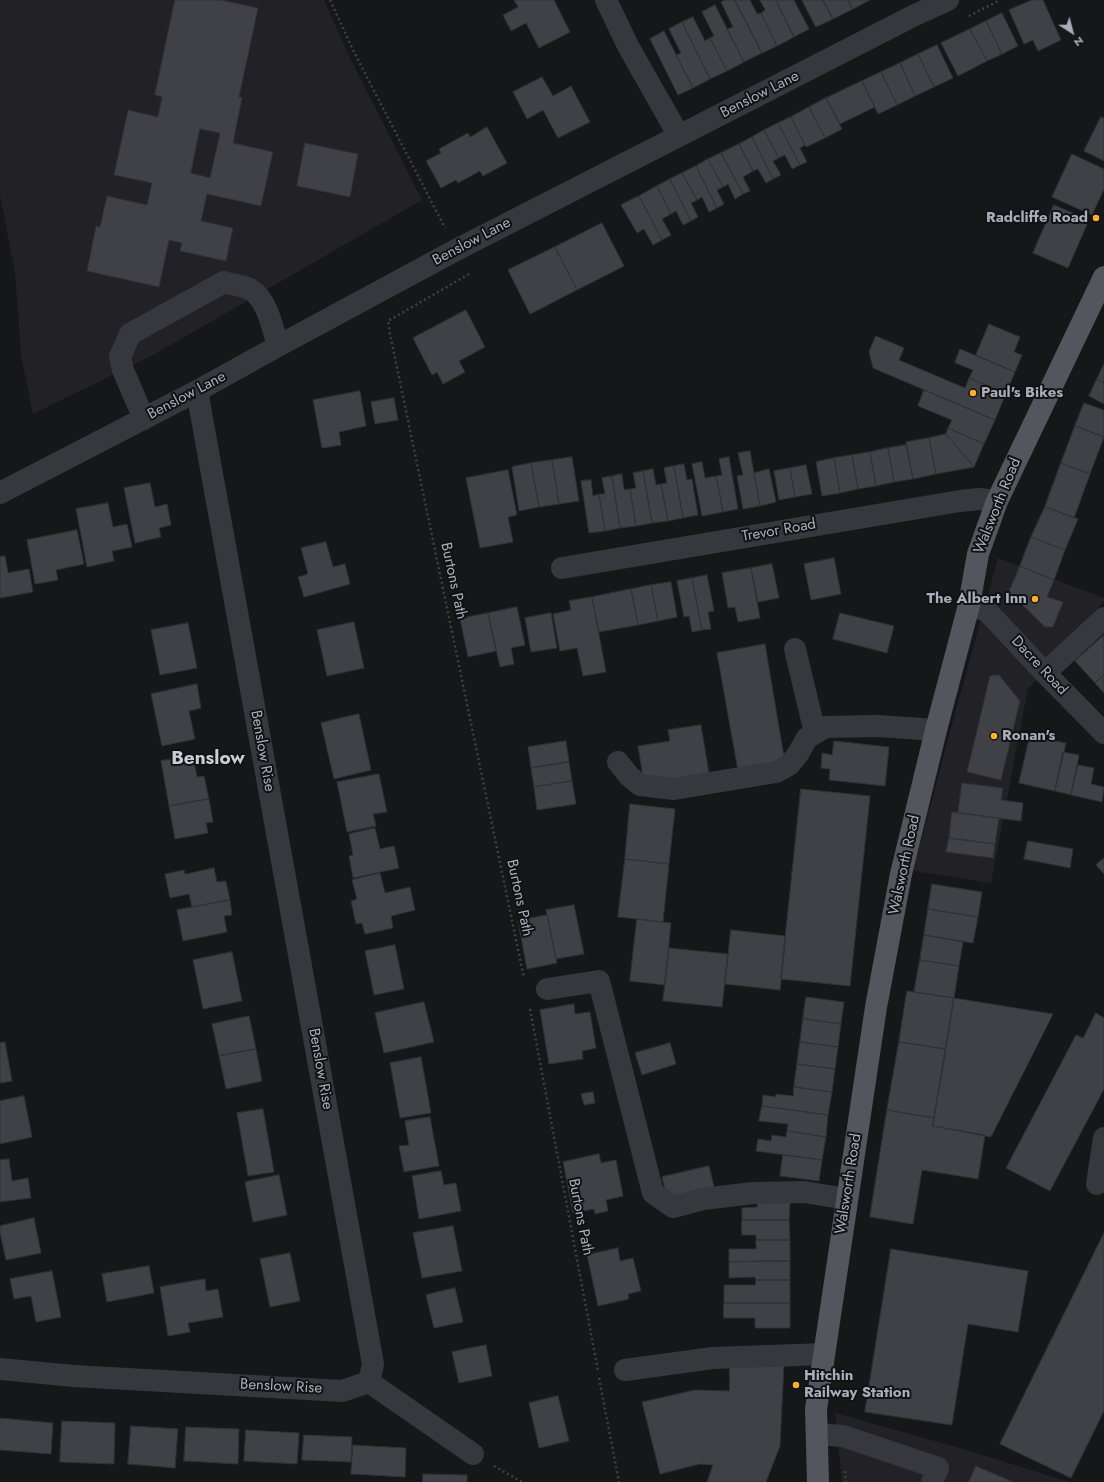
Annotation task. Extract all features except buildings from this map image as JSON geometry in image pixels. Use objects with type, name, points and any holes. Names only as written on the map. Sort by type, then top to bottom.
[{"type":"main road","name":"Walsworth Road","points":[[818,1482],[816,1409],[878,999],[901,874],[936,730],[969,605],[978,554],[997,501],[1104,276]]},
{"type":"street","points":[[606,0],[628,46],[679,136]]},
{"type":"street","name":"Benslow Lane","points":[[0,493],[197,391],[456,250],[915,15],[948,0]]},
{"type":"street","points":[[144,419],[123,370],[120,357],[130,334],[224,282],[251,289],[257,296],[262,302],[272,324],[278,346]]},
{"type":"street","name":"Benslow Rise","points":[[0,1369],[74,1376],[342,1391],[369,1382],[373,1364],[197,391]]},
{"type":"street","name":"Trevor Road","points":[[562,568],[960,501],[979,499],[997,501]]},
{"type":"street","name":"Dacre Road","points":[[969,605],[987,611],[1104,733]]},
{"type":"street","points":[[1045,673],[1104,618]]},
{"type":"street","points":[[795,649],[815,733]]},
{"type":"street","points":[[618,762],[640,785],[674,788],[776,772],[789,765],[798,754],[807,738],[825,727],[878,726],[936,730]]},
{"type":"street","points":[[547,989],[599,981],[653,1193],[668,1204],[673,1207],[703,1199],[753,1193],[804,1192],[847,1199]]},
{"type":"street","points":[[1097,1184],[1104,1138]]},
{"type":"street","points":[[625,1370],[713,1358],[824,1354]]},
{"type":"street","points":[[369,1382],[473,1454]]},
{"type":"street","points":[[816,1434],[843,1436],[938,1468],[932,1482]]},
{"type":"path","points":[[330,0],[354,52],[456,250]]},
{"type":"path","name":"Burtons Path","points":[[388,321],[525,984]]},
{"type":"path","name":"Burtons Path","points":[[529,1007],[619,1482]]},
{"type":"path","points":[[473,1454],[522,1482]]},
{"type":"shaded area","points":[[0,0],[324,0],[348,54],[422,200],[155,354],[33,414],[21,355],[15,272],[0,195]]},
{"type":"shaded area","points":[[998,558],[1104,598],[1104,601],[1059,652],[1045,673],[1028,688],[991,883],[913,871]]},
{"type":"shaded area","points":[[835,1413],[967,1450],[1069,1482],[842,1482]]},
{"type":"place","name":"Radcliffe Road","points":[[1096,218]]},
{"type":"place","name":"Paul's Bikes","points":[[973,393]]},
{"type":"place","name":"The Albert Inn","points":[[1035,599]]},
{"type":"place","name":"Ronan's","points":[[994,736]]},
{"type":"place","name":"Hitchin Railway Station","points":[[796,1385]]},
{"type":"district","name":"Benslow","points":[[208,759]]}]
